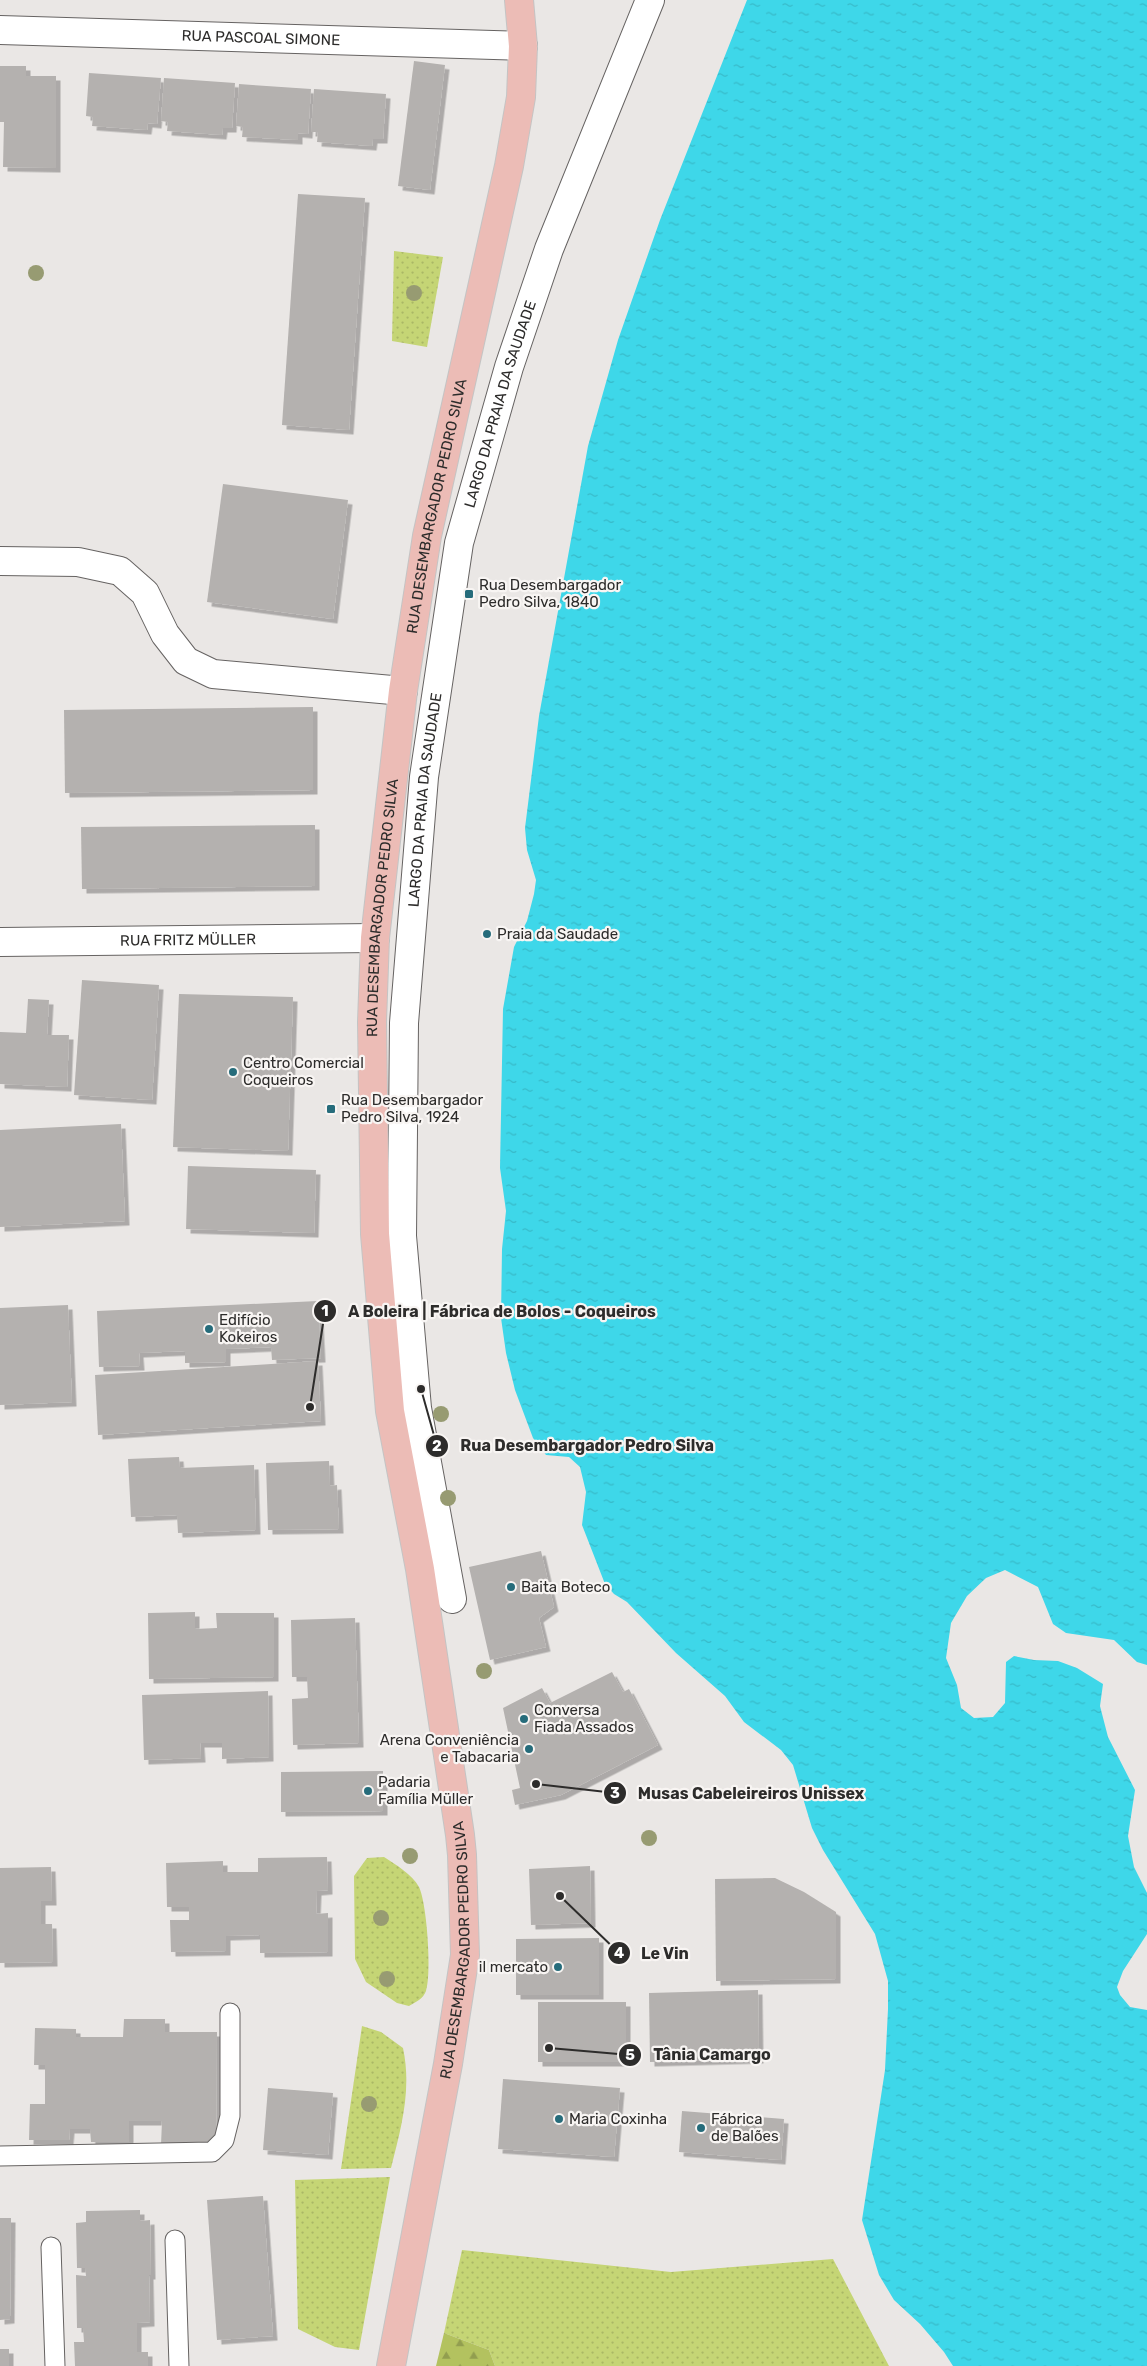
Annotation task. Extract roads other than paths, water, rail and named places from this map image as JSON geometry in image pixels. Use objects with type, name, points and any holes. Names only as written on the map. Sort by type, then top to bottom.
[{"type":"main road","name":"RUA DESEMBARGADOR PEDRO SILVA","points":[[391,2366],[448,2064],[465,1955],[461,1841],[420,1569],[390,1411],[383,1333],[375,1234],[372,1022],[375,938],[402,692],[427,536],[509,166],[521,96],[523,46],[519,0]]},
{"type":"street","name":"LARGO DA PRAIA DA SAUDADE","points":[[639,31],[641,0]]},
{"type":"street","name":"LARGO DA PRAIA DA SAUDADE","points":[[452,1599],[417,1408],[402,1236],[404,1023],[424,777],[459,543],[504,386],[549,248],[639,31],[650,0]]},
{"type":"street","name":"RUA PASCOAL SIMONE","points":[[0,30],[523,46]]},
{"type":"street","points":[[0,561],[78,562],[120,571],[144,593],[165,634],[186,661],[213,674],[402,692]]},
{"type":"street","name":"RUA FRITZ MÜLLER","points":[[0,942],[375,938]]},
{"type":"lane","points":[[0,2156],[212,2152],[224,2140],[230,2116],[230,2012]]},
{"type":"lane","points":[[175,2240],[179,2366]]},
{"type":"lane","points":[[51,2247],[55,2366]]},
{"type":"water","points":[[747,0],[1147,0],[1147,1665],[1137,1662],[1114,1640],[1066,1633],[1053,1624],[1038,1587],[1005,1570],[986,1578],[967,1596],[951,1623],[946,1658],[957,1685],[961,1708],[974,1718],[993,1717],[1005,1703],[1006,1662],[1014,1656],[1034,1660],[1058,1661],[1077,1668],[1103,1684],[1100,1706],[1108,1737],[1135,1790],[1128,1836],[1134,1867],[1147,1893],[1147,1934],[1123,1971],[1117,1987],[1120,1995],[1130,2007],[1147,2010],[1147,2366],[953,2366],[944,2352],[920,2324],[894,2300],[879,2275],[862,2220],[885,2070],[888,2009],[888,1981],[875,1934],[823,1850],[812,1828],[793,1765],[781,1750],[744,1722],[725,1696],[676,1653],[627,1602],[614,1594],[605,1584],[582,1525],[586,1492],[580,1467],[569,1457],[546,1455],[533,1438],[515,1390],[506,1353],[501,1318],[502,1249],[506,1211],[500,1168],[503,1009],[514,947],[527,921],[536,880],[527,850],[525,828],[539,716],[588,446],[618,340],[660,220]]},
{"type":"place","name":"Rua Desembargador Pedro Silva, 1840","points":[[469,594]]},
{"type":"place","name":"Praia da Saudade","points":[[487,934]]},
{"type":"place","name":"Centro Comercial Coqueiros","points":[[233,1072]]},
{"type":"place","name":"Rua Desembargador Pedro Silva, 1924","points":[[331,1109]]},
{"type":"place","name":"Edifício Kokeiros","points":[[209,1329]]},
{"type":"place","name":"Rua Desembargador Pedro Silva","points":[[421,1389]]},
{"type":"place","name":"A Boleira | Fábrica de Bolos - Coqueiros","points":[[310,1407]]},
{"type":"place","name":"Baita Boteco","points":[[511,1587]]},
{"type":"place","name":"Conversa Fiada Assados","points":[[524,1719]]},
{"type":"place","name":"Arena Conveniência e Tabacaria","points":[[529,1749]]},
{"type":"place","name":"Musas Cabeleireiros Unissex","points":[[536,1784]]},
{"type":"place","name":"Padaria Família Müller","points":[[368,1791]]},
{"type":"place","name":"Le Vin","points":[[560,1896]]},
{"type":"place","name":"il mercato","points":[[558,1967]]},
{"type":"place","name":"Tânia Camargo","points":[[549,2048]]},
{"type":"place","name":"Maria Coxinha","points":[[559,2119]]},
{"type":"place","name":"Fábrica de Balões","points":[[701,2128]]}]
